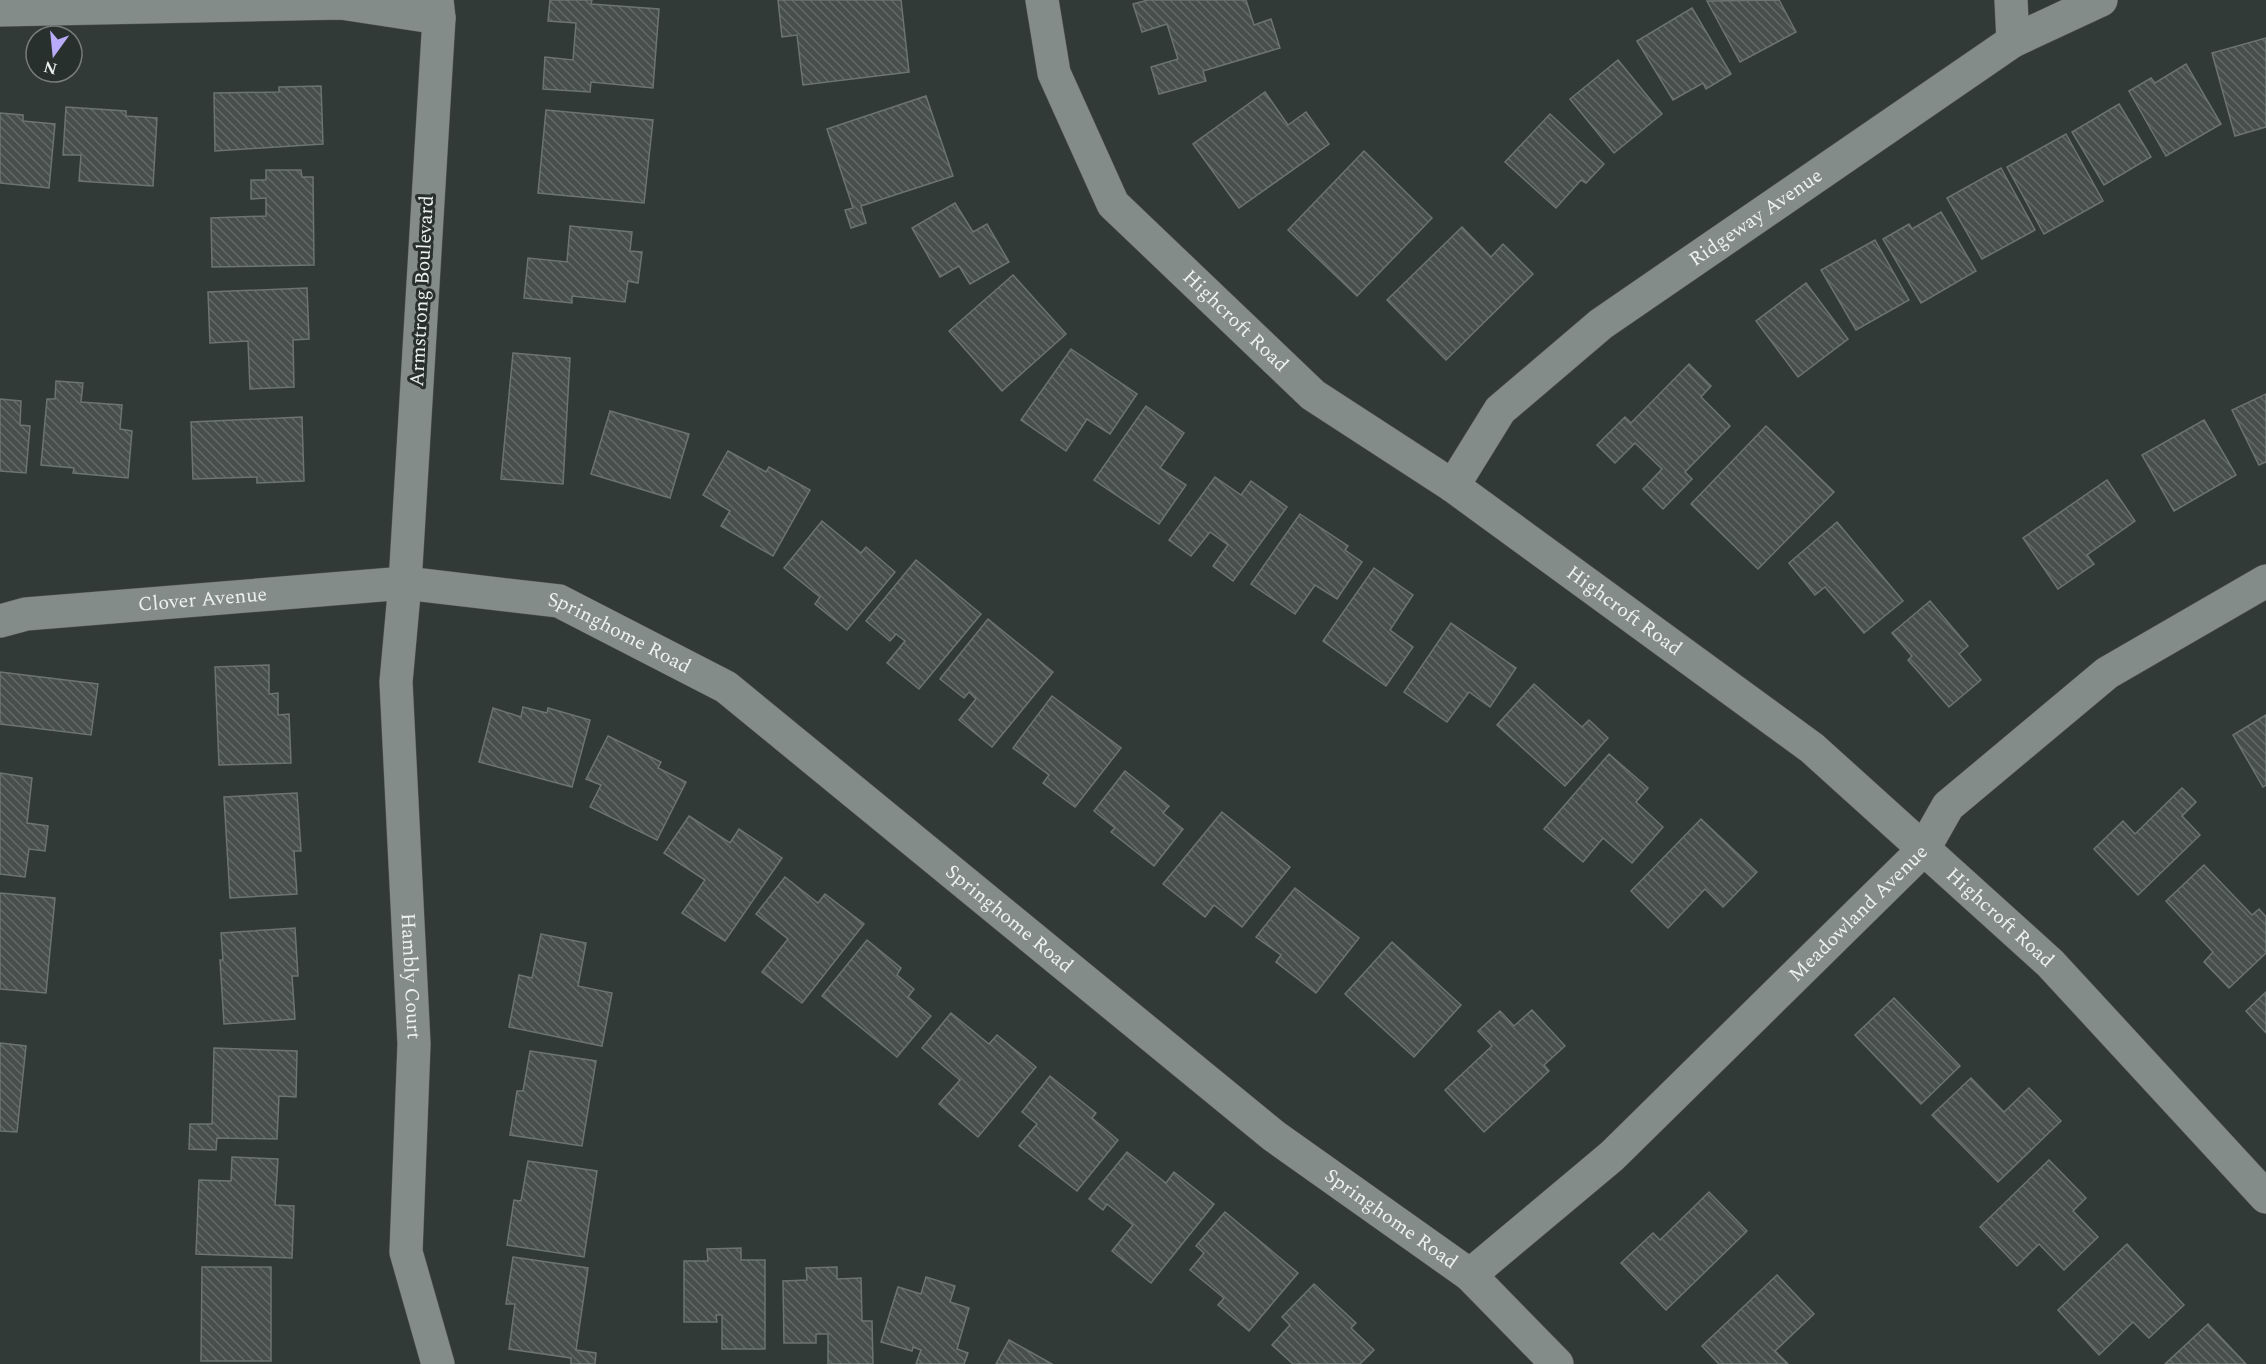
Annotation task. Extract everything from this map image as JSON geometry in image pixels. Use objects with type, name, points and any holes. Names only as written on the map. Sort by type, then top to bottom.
[{"type":"street","name":"Highcroft Road","points":[[1042,0],[1054,73],[1113,204],[1313,395],[1453,486],[1812,748],[2050,963],[2266,1197]]},
{"type":"street","points":[[2011,0],[2013,40]]},
{"type":"street","name":"Ridgeway Avenue","points":[[1453,486],[1500,410],[1601,324],[2013,40],[2101,0]]},
{"type":"street","points":[[0,10],[341,3],[438,9]]},
{"type":"street","name":"Armstrong Boulevard","points":[[405,583],[438,9]]},
{"type":"street","name":"Meadowland Avenue","points":[[1470,1275],[1612,1156],[1923,850],[1948,806],[2107,673],[2266,581]]},
{"type":"street","name":"Clover Avenue","points":[[0,621],[27,615],[405,583]]},
{"type":"street","name":"Springhome Road","points":[[405,583],[559,601],[726,687],[1274,1136],[1470,1275],[1557,1364]]},
{"type":"street","name":"Hambly Court","points":[[405,583],[396,682],[414,1044],[405,1252],[438,1364]]},
{"type":"building","points":[[550,0],[592,0],[591,4],[659,9],[653,88],[591,82],[590,92],[543,89],[545,57],[573,60],[576,23],[548,21]]},
{"type":"building","points":[[778,0],[901,0],[909,72],[803,85],[797,35],[782,37]]},
{"type":"building","points":[[1148,0],[1246,0],[1254,25],[1271,19],[1280,48],[1203,71],[1206,81],[1159,94],[1151,67],[1178,59],[1167,24],[1142,32],[1133,4]]},
{"type":"building","points":[[1779,0],[1796,32],[1740,62],[1707,1]]},
{"type":"building","points":[[1692,8],[1731,74],[1706,89],[1703,83],[1673,100],[1637,41]]},
{"type":"building","points":[[2266,38],[2266,127],[2235,136],[2212,53]]},
{"type":"building","points":[[1618,60],[1662,114],[1614,153],[1570,99]]},
{"type":"building","points":[[2186,64],[2221,124],[2166,156],[2129,91],[2151,78],[2155,83]]},
{"type":"building","points":[[321,86],[323,144],[215,151],[214,93],[279,92],[279,87]]},
{"type":"building","points":[[1265,92],[1288,125],[1306,112],[1329,144],[1239,208],[1193,144]]},
{"type":"building","points":[[926,96],[953,176],[861,206],[866,223],[851,228],[845,210],[853,208],[827,129]]},
{"type":"building","points":[[2119,104],[2151,157],[2104,185],[2072,132]]},
{"type":"building","points":[[66,107],[126,111],[126,116],[157,118],[153,186],[79,181],[81,155],[63,155]]},
{"type":"building","points":[[546,110],[653,120],[644,203],[538,193]]},
{"type":"building","points":[[0,113],[23,115],[23,121],[55,124],[49,188],[0,183]]},
{"type":"building","points":[[1550,114],[1604,164],[1586,183],[1581,180],[1556,208],[1505,162]]},
{"type":"building","points":[[2066,134],[2103,201],[2044,234],[2007,167]]},
{"type":"building","points":[[1364,151],[1432,218],[1357,296],[1288,230]]},
{"type":"building","points":[[2001,168],[2035,230],[1982,259],[1947,198]]},
{"type":"building","points":[[266,170],[301,170],[302,177],[313,177],[314,265],[212,267],[211,218],[266,216],[266,198],[251,199],[251,180],[266,180]]},
{"type":"building","points":[[955,203],[973,232],[987,224],[1009,262],[970,284],[959,266],[940,277],[912,228]]},
{"type":"building","points":[[1941,212],[1976,271],[1921,303],[1883,239],[1909,224],[1912,229]]},
{"type":"building","points":[[570,226],[632,232],[630,251],[642,252],[638,283],[628,281],[625,302],[572,296],[572,303],[524,298],[528,258],[567,262]]},
{"type":"building","points":[[1462,227],[1491,257],[1503,244],[1533,274],[1446,360],[1387,300]]},
{"type":"building","points":[[1875,240],[1909,300],[1856,330],[1821,270]]},
{"type":"building","points":[[1013,275],[1066,334],[1002,391],[949,331]]},
{"type":"building","points":[[1806,283],[1848,339],[1798,377],[1756,321]]},
{"type":"building","points":[[307,288],[309,339],[293,340],[294,387],[250,389],[248,341],[210,343],[208,292]]},
{"type":"building","points":[[1071,349],[1137,394],[1110,434],[1087,419],[1066,451],[1021,420]]},
{"type":"building","points":[[513,353],[570,358],[563,484],[501,479]]},
{"type":"building","points":[[1689,364],[1711,386],[1701,397],[1730,426],[1685,472],[1692,479],[1663,509],[1643,489],[1662,469],[1635,443],[1615,463],[1597,445],[1625,417],[1631,423]]},
{"type":"building","points":[[56,381],[83,383],[81,402],[122,405],[120,429],[132,431],[128,478],[73,473],[74,468],[41,465],[47,399],[55,399]]},
{"type":"building","points":[[2266,394],[2266,462],[2259,465],[2232,410]]},
{"type":"building","points":[[0,399],[21,401],[20,425],[30,426],[26,473],[0,471]]},
{"type":"building","points":[[1146,406],[1184,433],[1160,468],[1186,485],[1159,524],[1094,480]]},
{"type":"building","points":[[610,411],[689,434],[670,498],[591,474]]},
{"type":"building","points":[[302,417],[304,481],[257,483],[257,477],[193,479],[191,422]]},
{"type":"building","points":[[2204,420],[2236,475],[2174,511],[2142,455]]},
{"type":"building","points":[[1766,426],[1834,492],[1758,569],[1691,504]]},
{"type":"building","points":[[728,451],[766,472],[769,467],[810,490],[773,556],[721,526],[730,511],[703,495]]},
{"type":"building","points":[[1215,477],[1241,495],[1251,481],[1287,507],[1233,581],[1213,566],[1228,545],[1210,532],[1191,556],[1169,540]]},
{"type":"building","points":[[2107,480],[2135,521],[2087,555],[2094,564],[2058,589],[2023,538]]},
{"type":"building","points":[[1300,514],[1348,546],[1345,550],[1362,562],[1337,599],[1315,585],[1295,614],[1251,584]]},
{"type":"building","points":[[822,521],[861,553],[866,547],[895,572],[847,630],[815,604],[820,597],[784,568]]},
{"type":"building","points":[[1837,522],[1903,601],[1864,633],[1825,587],[1815,595],[1789,563]]},
{"type":"building","points":[[916,560],[981,614],[919,689],[887,663],[905,641],[896,634],[890,641],[866,621]]},
{"type":"building","points":[[1374,568],[1413,595],[1390,630],[1413,647],[1386,686],[1323,641]]},
{"type":"building","points":[[1930,601],[1968,646],[1959,654],[1981,680],[1949,707],[1908,660],[1912,656],[1892,633]]},
{"type":"building","points":[[988,619],[1053,672],[992,747],[959,720],[976,699],[969,692],[964,698],[940,679]]},
{"type":"building","points":[[1451,623],[1516,668],[1490,707],[1469,692],[1447,722],[1404,692]]},
{"type":"building","points":[[269,665],[269,694],[278,693],[278,715],[289,714],[291,763],[219,765],[215,667]]},
{"type":"building","points":[[0,672],[98,684],[91,735],[0,724]]},
{"type":"building","points":[[1534,684],[1582,727],[1589,720],[1608,738],[1565,786],[1497,725]]},
{"type":"building","points":[[1052,696],[1121,748],[1075,807],[1043,783],[1049,775],[1013,748]]},
{"type":"building","points":[[523,707],[547,713],[548,708],[590,720],[572,787],[479,762],[493,708],[521,717]]},
{"type":"building","points":[[2266,715],[2266,785],[2263,787],[2233,735]]},
{"type":"building","points":[[608,736],[661,762],[658,768],[686,782],[657,840],[590,807],[601,785],[586,779]]},
{"type":"building","points":[[1609,754],[1648,788],[1636,802],[1663,827],[1632,863],[1603,838],[1583,862],[1544,829]]},
{"type":"building","points":[[1125,771],[1169,806],[1163,813],[1183,829],[1154,866],[1111,832],[1115,828],[1094,811]]},
{"type":"building","points":[[0,773],[32,778],[27,823],[48,826],[45,851],[29,849],[25,877],[0,874]]},
{"type":"building","points":[[2182,788],[2196,802],[2182,816],[2200,835],[2138,895],[2094,849],[2123,821],[2135,834]]},
{"type":"building","points":[[297,793],[301,851],[294,851],[297,894],[230,898],[224,797]]},
{"type":"building","points":[[1222,812],[1290,867],[1242,927],[1214,905],[1205,917],[1163,884]]},
{"type":"building","points":[[689,816],[730,843],[739,829],[782,858],[725,941],[682,913],[705,880],[664,853]]},
{"type":"building","points":[[1701,819],[1757,872],[1723,907],[1705,889],[1668,928],[1631,891]]},
{"type":"building","points":[[2204,865],[2252,915],[2259,909],[2266,917],[2266,953],[2229,988],[2204,962],[2213,952],[2166,901]]},
{"type":"building","points":[[785,877],[818,903],[825,894],[864,924],[802,1003],[762,972],[788,939],[756,914]]},
{"type":"building","points":[[1295,888],[1359,938],[1316,993],[1276,962],[1281,955],[1256,937]]},
{"type":"building","points":[[0,893],[55,898],[46,993],[0,989]]},
{"type":"building","points":[[295,928],[298,976],[292,976],[295,1019],[224,1024],[220,960],[223,960],[221,933]]},
{"type":"building","points":[[541,934],[586,943],[578,986],[612,993],[602,1046],[509,1027],[519,975],[532,978]]},
{"type":"building","points":[[867,940],[901,968],[897,975],[914,989],[908,997],[931,1016],[897,1057],[822,996]]},
{"type":"building","points":[[1392,942],[1461,1005],[1414,1057],[1345,994]]},
{"type":"building","points":[[2266,992],[2266,1033],[2246,1011]]},
{"type":"building","points":[[1894,998],[1960,1066],[1921,1104],[1855,1035]]},
{"type":"building","points":[[1532,1010],[1565,1046],[1544,1065],[1549,1071],[1484,1132],[1445,1090],[1492,1046],[1478,1031],[1500,1011],[1514,1026]]},
{"type":"building","points":[[951,1013],[989,1044],[997,1035],[1036,1067],[978,1137],[939,1104],[960,1080],[922,1048]]},
{"type":"building","points":[[0,1043],[26,1046],[17,1132],[0,1131]]},
{"type":"building","points":[[214,1048],[297,1051],[296,1097],[279,1096],[277,1139],[217,1138],[216,1150],[189,1149],[190,1124],[212,1124]]},
{"type":"building","points":[[530,1051],[596,1061],[582,1146],[510,1135],[517,1091],[523,1091]]},
{"type":"building","points":[[1050,1076],[1096,1113],[1092,1118],[1118,1140],[1077,1191],[1019,1146],[1037,1124],[1022,1112]]},
{"type":"building","points":[[1971,1078],[2004,1112],[2029,1088],[2061,1121],[1998,1182],[1932,1115]]},
{"type":"building","points":[[1127,1152],[1166,1183],[1174,1172],[1214,1204],[1151,1283],[1112,1251],[1133,1225],[1107,1204],[1103,1210],[1089,1199]]},
{"type":"building","points":[[232,1157],[278,1159],[275,1205],[294,1206],[292,1258],[196,1254],[199,1180],[231,1181]]},
{"type":"building","points":[[2049,1160],[2086,1198],[2073,1211],[2098,1237],[2064,1270],[2039,1244],[2017,1266],[1980,1227]]},
{"type":"building","points":[[528,1161],[597,1171],[584,1257],[507,1245],[514,1200],[521,1201]]},
{"type":"building","points":[[1709,1192],[1747,1231],[1666,1310],[1621,1263],[1653,1233],[1660,1240]]},
{"type":"building","points":[[1225,1212],[1298,1273],[1249,1331],[1218,1305],[1224,1298],[1190,1270],[1204,1253],[1196,1246]]},
{"type":"building","points":[[2127,1244],[2184,1305],[2149,1338],[2133,1322],[2099,1355],[2058,1310]]},
{"type":"building","points":[[741,1248],[741,1260],[765,1260],[765,1349],[722,1349],[722,1315],[716,1315],[717,1322],[684,1322],[684,1261],[708,1261],[707,1249]]},
{"type":"building","points":[[513,1257],[588,1268],[576,1350],[596,1353],[595,1364],[571,1364],[571,1358],[509,1349],[515,1304],[506,1304]]},
{"type":"building","points":[[202,1267],[271,1267],[271,1361],[201,1361]]},
{"type":"building","points":[[837,1267],[837,1279],[861,1278],[862,1321],[872,1321],[873,1364],[828,1364],[828,1334],[816,1334],[816,1343],[784,1343],[783,1281],[807,1280],[806,1268]]},
{"type":"building","points":[[1777,1275],[1814,1314],[1775,1351],[1788,1364],[1719,1364],[1702,1346]]},
{"type":"building","points":[[926,1277],[955,1286],[950,1302],[969,1308],[957,1349],[968,1353],[964,1364],[916,1364],[921,1350],[913,1347],[912,1351],[881,1342],[898,1287],[921,1294]]},
{"type":"building","points":[[1314,1284],[1356,1323],[1351,1328],[1374,1350],[1360,1364],[1293,1364],[1272,1345],[1290,1325],[1282,1317]]},
{"type":"building","points":[[2208,1324],[2246,1364],[2165,1364]]},
{"type":"building","points":[[1009,1340],[1052,1364],[996,1364]]}]
